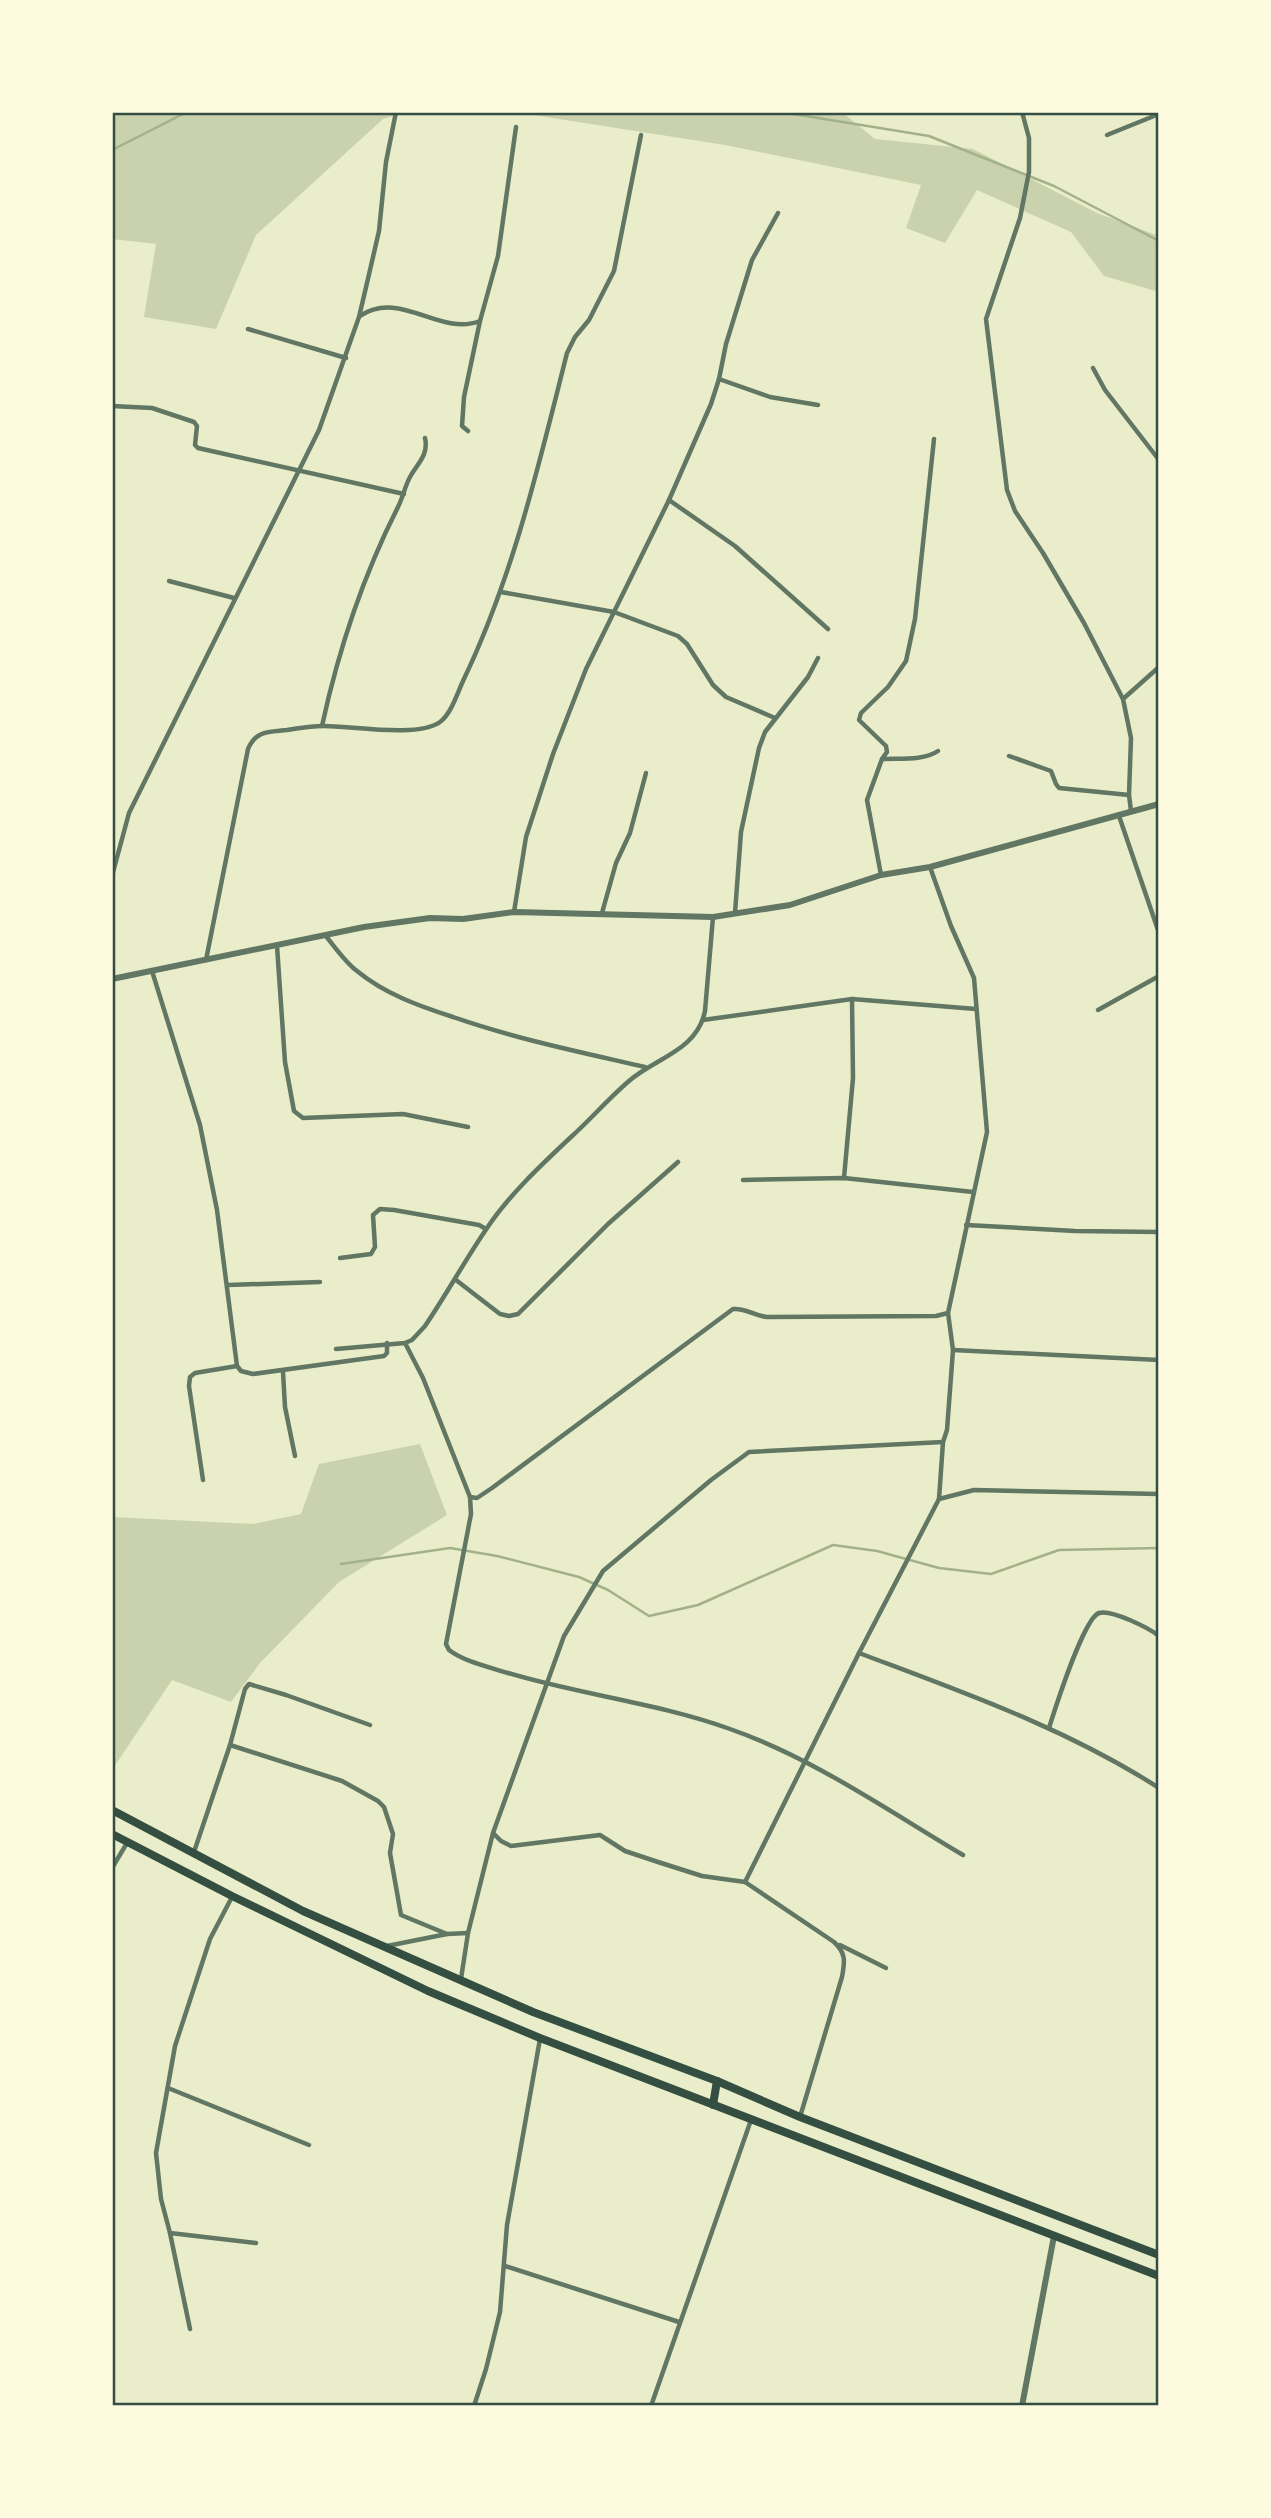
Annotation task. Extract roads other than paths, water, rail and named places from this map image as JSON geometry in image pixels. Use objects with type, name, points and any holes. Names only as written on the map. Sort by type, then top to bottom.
[{"type":"highway","points":[[112,1810],[303,1911],[533,2012],[717,2081],[800,2117],[1158,2251]]},
{"type":"highway","points":[[112,1834],[418,1987],[540,2038],[1159,2276]]},
{"type":"highway","points":[[713,2105],[717,2081]]},
{"type":"street","points":[[112,876],[129,813],[319,430],[346,358],[359,317],[379,231],[386,162],[396,112]]},
{"type":"street","points":[[1022,112],[1029,138],[1029,172],[1020,218],[986,319],[1007,490],[1015,512],[1043,553],[1084,623],[1123,699],[1131,738],[1131,811]]},
{"type":"street","points":[[1107,135],[1159,114]]},
{"type":"street","points":[[468,431],[462,426],[461,417],[480,321],[498,256],[516,127]]},
{"type":"street","points":[[206,960],[247,748],[252,739],[268,732],[322,726],[425,729],[441,722],[453,702],[486,634],[501,592],[523,522],[567,353],[575,337],[589,320],[614,271],[642,135]]},
{"type":"street","points":[[514,912],[526,837],[552,754],[586,668],[669,500],[711,404],[752,260],[778,213]]},
{"type":"street","points":[[359,317],[367,311],[390,307],[457,325],[470,325],[480,321]]},
{"type":"street","points":[[248,329],[346,358]]},
{"type":"street","points":[[1093,368],[1105,390],[1159,460]]},
{"type":"street","points":[[719,379],[770,397],[818,405]]},
{"type":"street","points":[[112,406],[152,408],[194,422],[197,426],[195,445],[198,448],[404,494]]},
{"type":"street","points":[[322,726],[337,664],[373,564],[410,477],[422,461],[427,444],[425,438]]},
{"type":"street","points":[[881,875],[867,812],[867,800],[887,752],[886,746],[859,720],[861,713],[888,687],[906,661],[915,619],[934,439]]},
{"type":"street","points":[[669,500],[735,547],[828,629]]},
{"type":"street","points":[[169,581],[234,598]]},
{"type":"street","points":[[501,592],[614,612],[678,636],[687,644],[713,685],[726,698],[775,718]]},
{"type":"street","points":[[734,914],[741,832],[759,748],[765,732],[808,677],[818,658]]},
{"type":"street","points":[[1123,699],[1159,667]]},
{"type":"street","points":[[882,760],[932,755],[938,751]]},
{"type":"street","points":[[1009,756],[1051,771],[1059,788],[1129,795]]},
{"type":"street","points":[[602,913],[616,863],[630,833],[646,773]]},
{"type":"street","points":[[112,979],[325,935],[420,920],[463,919],[514,912],[713,917],[790,905],[881,875],[930,867],[1159,804]]},
{"type":"street","points":[[1119,816],[1159,933]]},
{"type":"street","points":[[745,1882],[939,1499],[953,1350],[948,1313],[988,1132],[974,978],[951,926],[930,867]]},
{"type":"street","points":[[336,1349],[405,1343],[412,1340],[425,1326],[456,1280],[486,1229],[547,1158],[646,1067],[664,1060],[690,1041],[703,1020],[713,917]]},
{"type":"street","points":[[325,935],[355,970],[383,989],[415,1004],[545,1045],[646,1067]]},
{"type":"street","points":[[277,946],[285,1062],[294,1111],[303,1118],[316,1119],[403,1114],[468,1127]]},
{"type":"street","points":[[152,971],[200,1125],[217,1210],[237,1366],[246,1374],[283,1372],[384,1356],[387,1355],[387,1343]]},
{"type":"street","points":[[1098,1010],[1159,976]]},
{"type":"street","points":[[703,1020],[852,999],[976,1009]]},
{"type":"street","points":[[844,1178],[853,1078],[852,999]]},
{"type":"street","points":[[456,1280],[500,1314],[518,1314],[608,1224],[678,1162]]},
{"type":"street","points":[[743,1180],[844,1178],[973,1192]]},
{"type":"street","points":[[340,1258],[372,1254],[375,1247],[373,1215],[380,1209],[480,1225],[486,1229]]},
{"type":"street","points":[[966,1225],[1159,1232]]},
{"type":"street","points":[[228,1285],[320,1282]]},
{"type":"street","points":[[470,1497],[477,1498],[492,1488],[733,1309],[747,1308],[759,1316],[767,1317],[936,1316],[948,1313]]},
{"type":"street","points":[[405,1343],[423,1378],[470,1497],[471,1514],[446,1644],[449,1650],[489,1667],[546,1685],[654,1707],[729,1728],[806,1761],[963,1855]]},
{"type":"street","points":[[953,1350],[1159,1360]]},
{"type":"street","points":[[203,1480],[189,1386],[190,1377],[195,1373],[237,1366]]},
{"type":"street","points":[[283,1372],[285,1407],[295,1456]]},
{"type":"street","points":[[461,1979],[468,1933],[494,1833],[564,1636],[603,1571],[711,1480],[749,1452],[943,1443]]},
{"type":"street","points":[[939,1499],[974,1490],[1159,1494]]},
{"type":"street","points":[[1049,1728],[1084,1631],[1095,1615],[1100,1612],[1114,1614],[1159,1636]]},
{"type":"street","points":[[859,1653],[1049,1728],[1118,1762],[1159,1788]]},
{"type":"street","points":[[193,1853],[230,1745],[245,1689],[249,1684],[370,1726]]},
{"type":"street","points":[[230,1745],[342,1781],[384,1807],[393,1833],[390,1853],[401,1915],[447,1934]]},
{"type":"street","points":[[494,1833],[510,1846],[600,1835],[625,1851],[702,1876],[745,1882],[834,1942],[886,1968]]},
{"type":"street","points":[[112,1868],[127,1843]]},
{"type":"street","points":[[190,2329],[161,2199],[156,2154],[175,2046],[210,1939],[232,1896]]},
{"type":"street","points":[[383,1947],[447,1934],[468,1933]]},
{"type":"street","points":[[800,2117],[842,1977],[845,1958],[834,1942]]},
{"type":"street","points":[[474,2406],[500,2312],[507,2225],[540,2038]]},
{"type":"street","points":[[168,2088],[309,2145]]},
{"type":"street","points":[[651,2406],[751,2120]]},
{"type":"street","points":[[170,2234],[256,2243]]},
{"type":"street","points":[[1022,2406],[1054,2236]]},
{"type":"street","points":[[505,2266],[679,2322]]},
{"type":"waterway","points":[[112,150],[187,112]]},
{"type":"waterway","points":[[781,112],[929,136],[1054,186],[1159,241]]},
{"type":"waterway","points":[[341,1564],[450,1548],[497,1556],[579,1577],[608,1590],[649,1616],[698,1605],[833,1545],[877,1551],[939,1568],[991,1574],[1059,1550],[1159,1548]]}]
